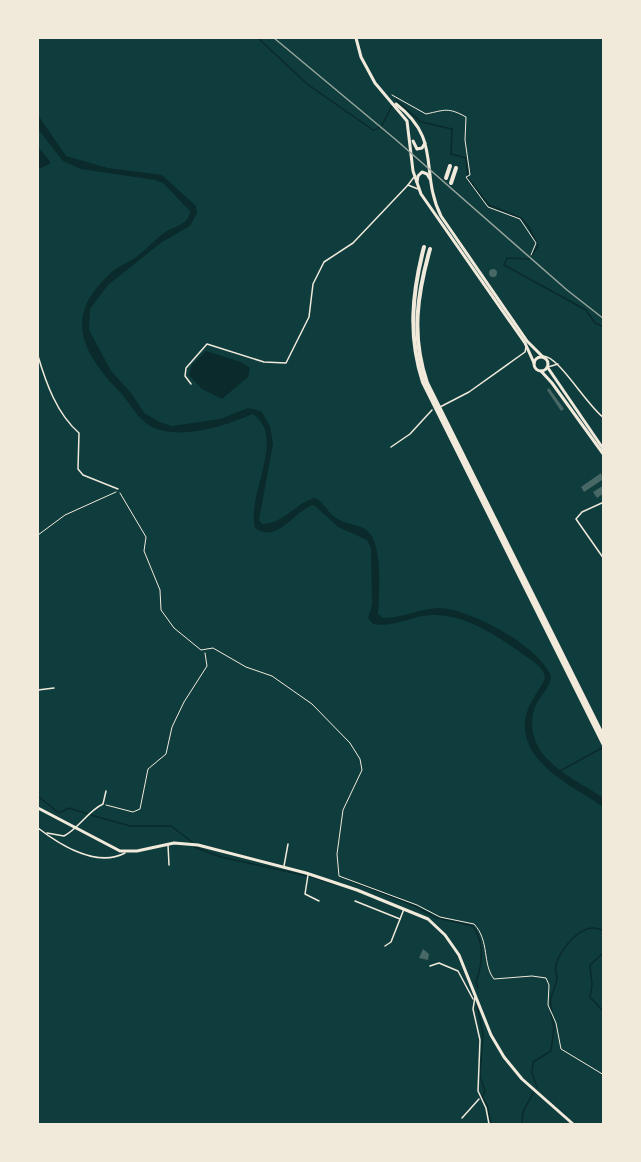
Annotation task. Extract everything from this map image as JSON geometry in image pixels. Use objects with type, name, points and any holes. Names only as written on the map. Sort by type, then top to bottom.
[{"type":"highway","points":[[446,178],[450,166]]},
{"type":"highway","points":[[451,183],[456,168]]},
{"type":"highway","points":[[424,247],[412,317],[420,374],[438,417],[603,738]]},
{"type":"highway","points":[[430,249],[419,288],[416,324],[420,361],[427,385],[603,745]]},
{"type":"main road","points":[[356,38],[363,61],[385,95],[403,114],[410,128],[414,146],[419,149],[425,143],[419,129],[406,113],[385,95]]},
{"type":"main road","points":[[410,128],[414,176],[419,190],[525,343],[548,360],[548,367],[603,453]]},
{"type":"main road","points":[[419,129],[429,153],[433,192]]},
{"type":"main road","points":[[419,190],[417,177],[424,172],[429,175],[444,221],[529,347],[535,368],[552,382],[603,453]]},
{"type":"main road","points":[[534,363],[542,356]]},
{"type":"main road","points":[[541,371],[548,367]]},
{"type":"main road","points":[[38,808],[125,852],[168,844],[198,845],[336,883],[428,919],[445,935],[459,956],[494,1041],[508,1064],[573,1125]]},
{"type":"street","points":[[191,384],[185,376],[186,368],[207,344],[264,362],[286,363],[309,317],[314,284],[324,262],[354,243],[414,176]]},
{"type":"street","points":[[408,185],[419,190]]},
{"type":"street","points":[[38,297],[38,304]]},
{"type":"street","points":[[525,343],[525,351]]},
{"type":"street","points":[[525,351],[532,355]]},
{"type":"street","points":[[439,407],[469,392],[525,351]]},
{"type":"street","points":[[38,356],[47,386],[66,422],[79,433],[78,469],[84,475],[117,489]]},
{"type":"street","points":[[542,356],[551,358],[561,366],[580,395],[603,418]]},
{"type":"street","points":[[548,367],[555,363],[561,366]]},
{"type":"street","points":[[391,447],[410,434],[432,410]]},
{"type":"street","points":[[603,502],[576,518],[579,526],[603,559]]},
{"type":"street","points":[[38,690],[54,688]]},
{"type":"street","points":[[46,834],[64,836],[95,808],[103,804],[106,791]]},
{"type":"street","points":[[38,828],[76,850],[100,858],[108,859],[125,852]]},
{"type":"street","points":[[168,844],[169,865]]},
{"type":"street","points":[[284,867],[288,844]]},
{"type":"street","points":[[308,874],[305,894],[319,901]]},
{"type":"street","points":[[336,883],[339,876]]},
{"type":"street","points":[[355,901],[400,919]]},
{"type":"street","points":[[385,946],[392,942],[404,908]]},
{"type":"street","points":[[430,966],[439,963],[457,970],[475,998],[473,1009],[480,1040],[480,1098],[486,1108],[489,1125]]},
{"type":"street","points":[[462,1118],[480,1098]]},
{"type":"street","points":[[467,1106],[469,1111]]},
{"type":"path","points":[[385,95],[394,96],[426,114],[442,109],[455,111],[466,117],[465,140],[470,176],[466,177],[488,207],[520,219],[528,228],[536,243],[531,255]]},
{"type":"path","points":[[38,535],[65,515],[113,495],[117,489],[146,537],[144,551],[160,590],[161,610],[181,635],[204,651],[207,666],[184,702],[172,727],[166,754],[148,769],[140,809],[134,812],[103,804]]},
{"type":"path","points":[[204,651],[213,648],[246,667],[272,676],[317,709],[354,749],[362,770],[342,810],[337,854],[339,876],[417,905],[440,917],[474,924],[482,935],[487,962],[494,979],[532,976],[546,978],[549,985],[548,1005],[556,1023],[561,1049],[603,1075]]},
{"type":"water","points":[[38,115],[66,156],[108,168],[162,175],[196,206],[197,213],[190,226],[162,242],[108,285],[90,309],[89,330],[111,371],[132,394],[144,413],[172,426],[220,419],[248,408],[261,411],[270,426],[273,444],[259,520],[262,524],[277,521],[301,504],[315,498],[338,519],[365,529],[371,535],[378,556],[378,614],[383,618],[438,608],[451,610],[467,614],[502,631],[533,653],[544,664],[551,676],[533,713],[532,729],[536,743],[554,765],[603,798],[603,807],[552,772],[531,750],[526,736],[526,714],[545,678],[542,670],[535,663],[487,631],[449,616],[422,616],[392,624],[373,624],[368,618],[372,605],[371,548],[367,540],[338,527],[314,505],[279,529],[263,532],[255,528],[254,514],[266,452],[266,437],[262,424],[253,414],[219,426],[195,431],[160,430],[141,419],[104,375],[86,345],[82,330],[83,316],[88,301],[98,286],[113,271],[137,256],[164,233],[184,222],[190,211],[163,183],[81,169],[63,161],[38,129]]},
{"type":"water","points":[[38,147],[50,164],[38,169]]},
{"type":"water","points":[[206,351],[241,362],[250,368],[248,377],[222,399],[202,389],[189,375],[192,365]]},
{"type":"building","points":[[493,269],[497,273],[493,277],[489,273]]},
{"type":"building","points":[[549,388],[564,409],[561,411],[547,390]]},
{"type":"building","points":[[601,473],[604,483],[602,480],[584,492],[581,487]]},
{"type":"building","points":[[604,485],[604,493],[597,498],[593,492]]},
{"type":"building","points":[[423,949],[429,954],[428,960],[419,958]]},
{"type":"waterway","points":[[258,38],[307,84],[373,130],[377,129]]},
{"type":"waterway","points":[[396,100],[421,122],[452,129],[451,154],[466,158],[468,178],[489,205],[521,218],[529,227],[538,246],[531,256]]},
{"type":"waterway","points":[[382,125],[392,106]]},
{"type":"waterway","points":[[529,259],[507,258],[504,265],[586,310],[595,323],[604,327]]},
{"type":"waterway","points":[[558,772],[602,748]]},
{"type":"waterway","points":[[38,796],[59,813],[69,808],[88,814]]},
{"type":"waterway","points":[[91,815],[130,826],[171,826],[192,842]]},
{"type":"waterway","points":[[194,847],[221,857],[307,876]]},
{"type":"waterway","points":[[309,876],[334,884]]},
{"type":"waterway","points":[[349,880],[415,906],[434,917],[473,926],[481,947],[481,961],[476,982],[478,988]]},
{"type":"waterway","points":[[552,1011],[551,998],[557,979],[555,967],[563,950],[581,932],[596,928],[604,931]]},
{"type":"waterway","points":[[604,952],[590,965],[592,985],[590,997],[604,1012]]},
{"type":"waterway","points":[[477,1005],[483,1034],[480,1077],[485,1091],[482,1097],[487,1105],[491,1124]]},
{"type":"waterway","points":[[537,1087],[532,1073],[533,1062],[551,1051],[554,1027],[551,1014]]},
{"type":"waterway","points":[[522,1124],[523,1112],[533,1093]]},
{"type":"railway","points":[[274,38],[395,139],[567,290],[604,319]]}]
